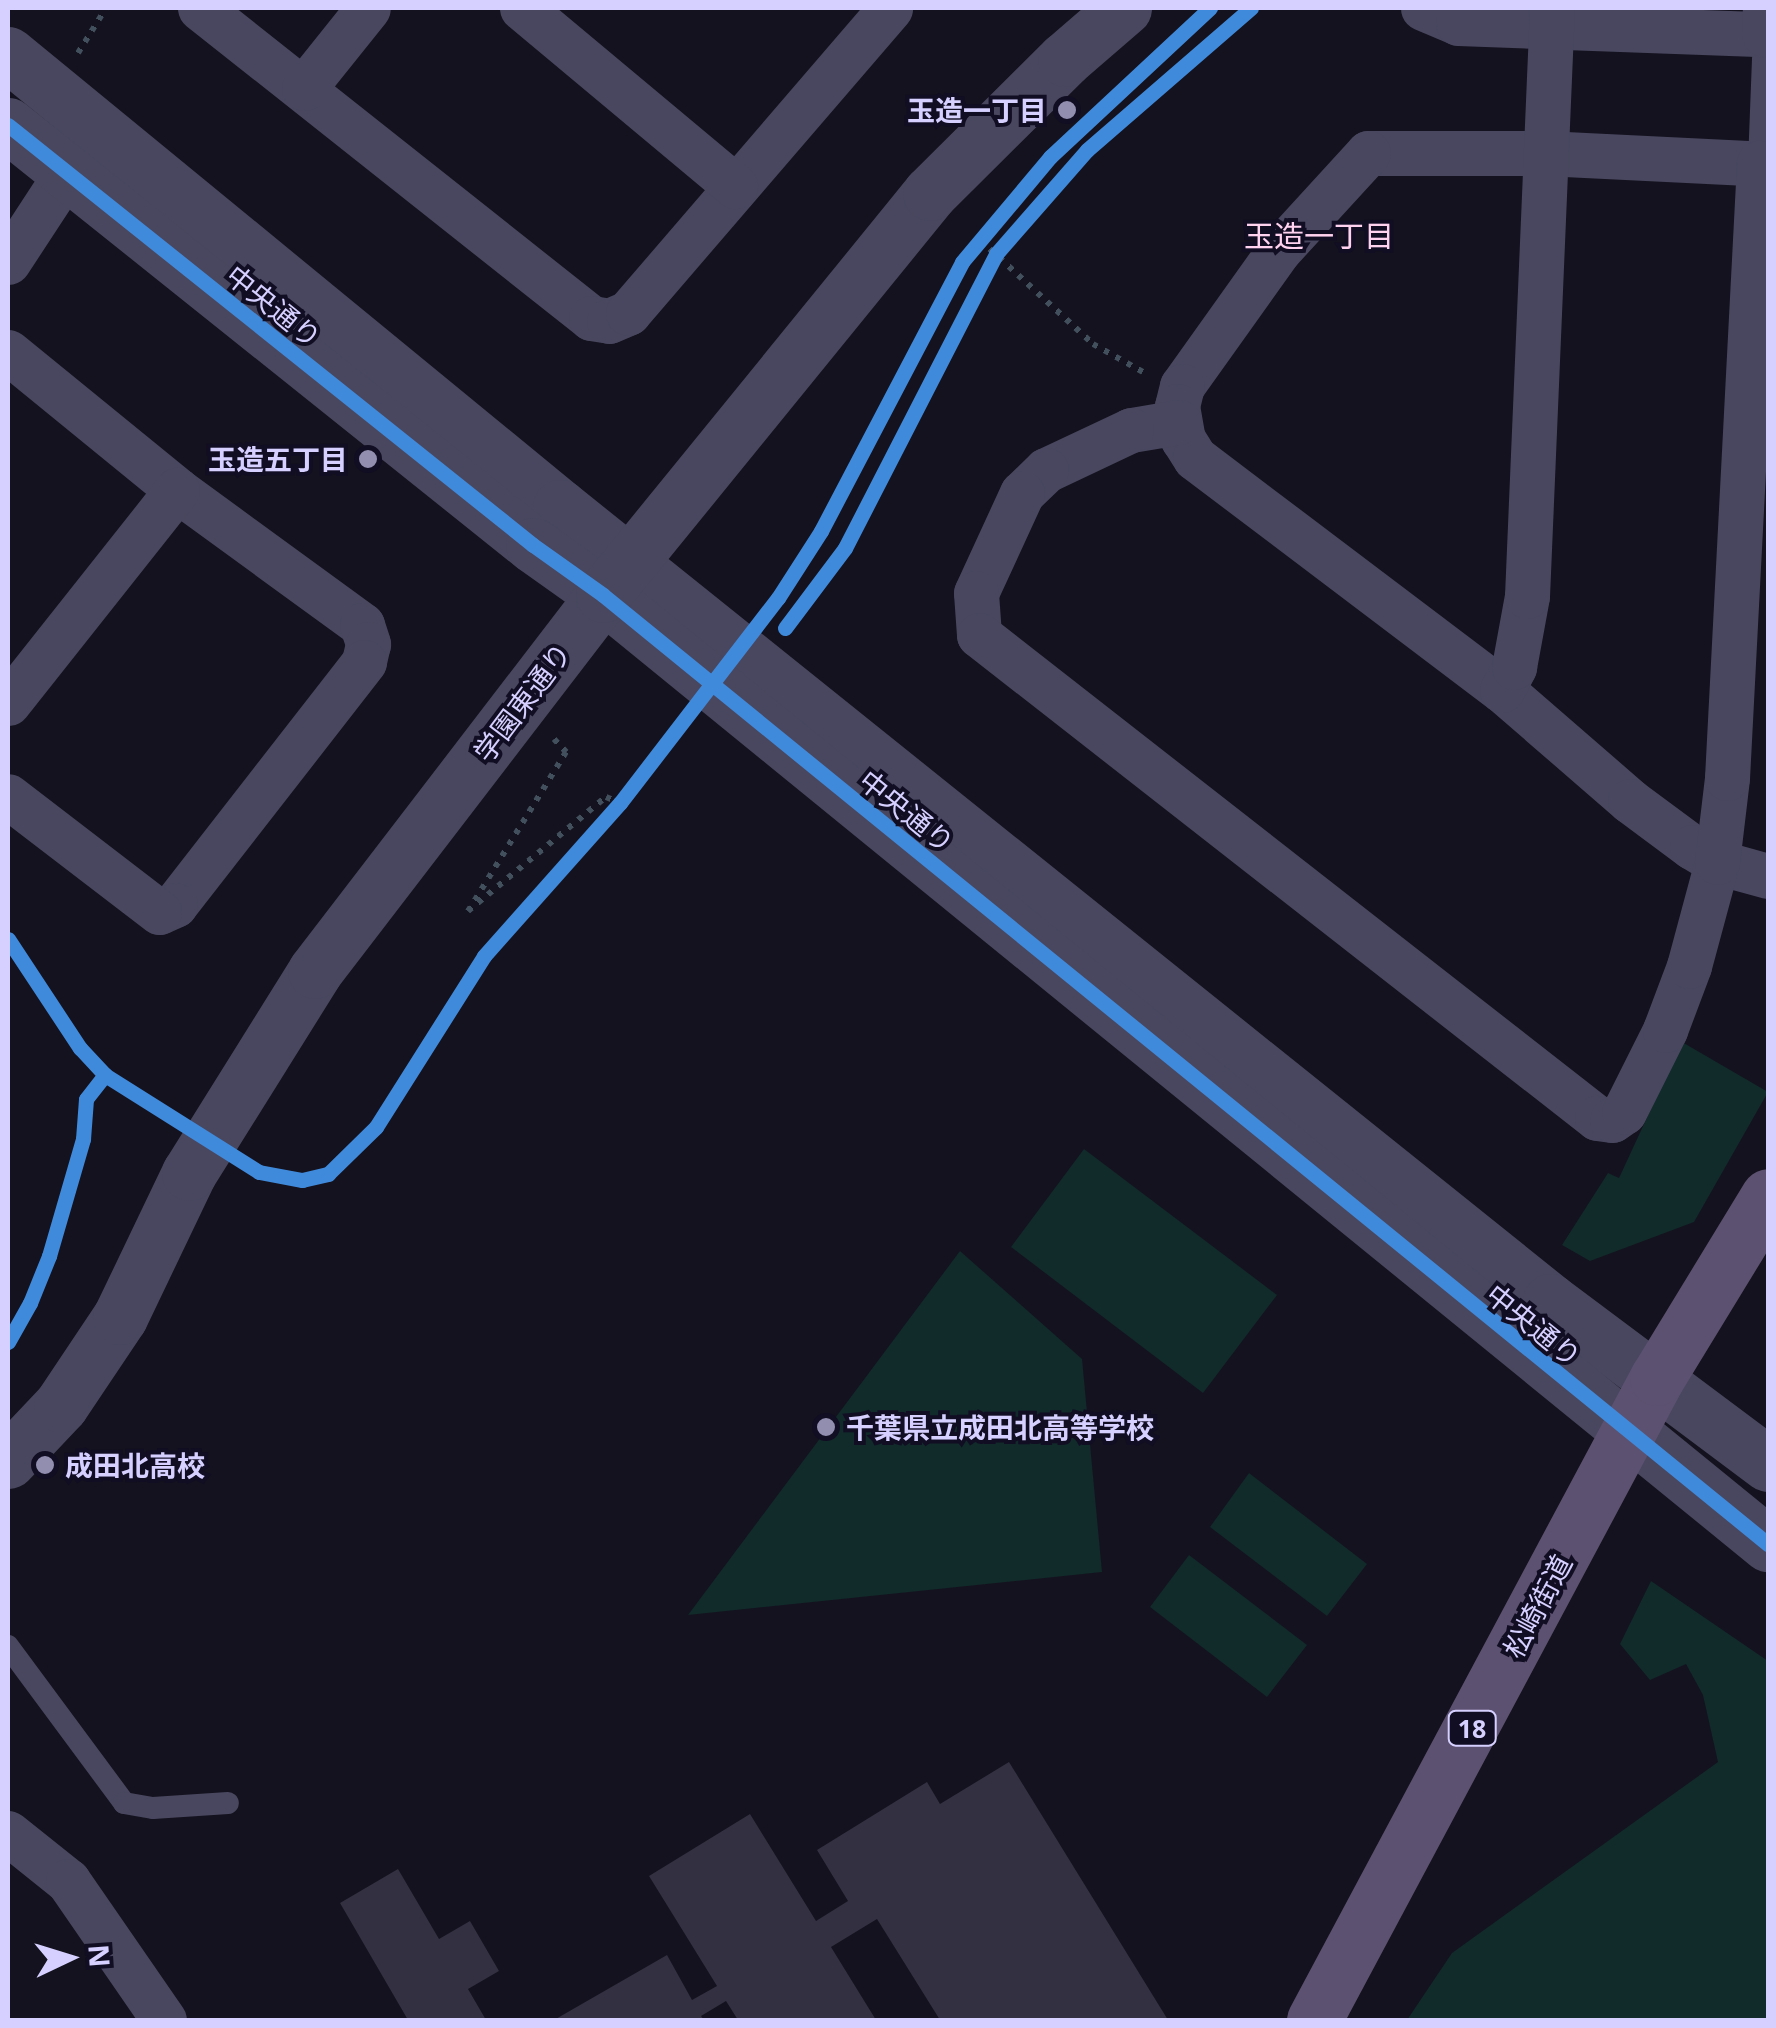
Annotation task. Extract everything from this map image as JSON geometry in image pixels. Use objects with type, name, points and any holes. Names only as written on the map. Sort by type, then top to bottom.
[{"type":"main road","name":"松崎街道","points":[[1314,2020],[1630,1435],[1657,1378],[1760,1226]]},
{"type":"street","points":[[200,8],[591,318],[609,321],[628,312],[876,12]]},
{"type":"street","points":[[304,88],[368,8]]},
{"type":"street","points":[[522,8],[735,186]]},
{"type":"street","name":"学園東通り","points":[[8,1461],[61,1405],[120,1317],[189,1173],[316,971],[617,578],[930,194],[1065,60],[1124,8]]},
{"type":"street","points":[[1423,8],[1458,24],[1552,16],[1765,21]]},
{"type":"street","points":[[1502,690],[1514,666],[1527,596],[1552,16]]},
{"type":"street","name":"中央通り","points":[[8,54],[85,151],[617,578],[1550,1301],[1768,1464]]},
{"type":"street","name":"中央通り","points":[[8,125],[85,151]]},
{"type":"street","points":[[8,262],[85,151]]},
{"type":"street","points":[[1368,153],[1544,153],[1764,164],[1727,778],[1717,862],[1689,966],[1665,1030],[1624,1112],[1612,1120],[1597,1118],[994,648],[980,635],[976,593],[1022,493],[1046,470],[1180,404],[1279,250],[1368,153]]},
{"type":"street","points":[[8,352],[177,490],[362,625],[368,644],[364,662],[175,905],[159,912],[8,796]]},
{"type":"street","points":[[1180,404],[1196,458],[1502,690],[1630,801],[1717,862],[1768,876]]},
{"type":"street","points":[[8,704],[177,490]]},
{"type":"street","name":"中央通り","points":[[617,578],[1630,1435],[1768,1544]]},
{"type":"street","points":[[8,1832],[68,1882],[164,2020]]},
{"type":"lane","points":[[1764,164],[1765,21]]},
{"type":"lane","points":[[8,1646],[124,1803],[153,1808],[228,1803]]},
{"type":"path","points":[[68,68],[106,8]]},
{"type":"path","points":[[992,226],[975,246],[1093,344],[1150,376],[1180,404]]},
{"type":"path","points":[[992,261],[1009,239]]},
{"type":"path","points":[[554,740],[566,752],[468,911],[606,797],[624,796]]},
{"type":"path","points":[[595,831],[624,796]]},
{"type":"green space","points":[[1682,1042],[1768,1092],[1694,1222],[1590,1261],[1562,1245],[1608,1173],[1619,1178]]},
{"type":"green space","points":[[1084,1149],[1277,1295],[1203,1393],[1011,1247]]},
{"type":"green space","points":[[960,1251],[1082,1359],[1102,1572],[688,1615]]},
{"type":"green space","points":[[1249,1473],[1367,1564],[1327,1616],[1210,1527]]},
{"type":"green space","points":[[1189,1555],[1307,1645],[1267,1697],[1150,1607]]},
{"type":"green space","points":[[1651,1581],[1768,1661],[1768,2020],[1407,2020],[1452,1953],[1718,1762],[1703,1695],[1686,1664],[1650,1680],[1620,1644]]},
{"type":"building","points":[[1009,1762],[1168,2020],[940,2020],[877,1919],[831,1947],[876,2020],[738,2020],[726,2001],[701,2016],[704,2020],[554,2020],[667,1955],[692,2000],[717,1986],[649,1876],[750,1814],[816,1921],[848,1901],[817,1850],[927,1782],[940,1804]]},
{"type":"building","points":[[398,1869],[439,1939],[470,1921],[499,1971],[468,1989],[486,2020],[408,2020],[340,1903]]},
{"type":"cycle path","points":[[8,939],[80,1048],[105,1075],[259,1172],[302,1180],[328,1174],[376,1127],[484,956],[620,803],[778,598],[821,531],[962,262],[1050,157],[1210,8]]},
{"type":"cycle path","points":[[785,628],[845,548],[996,254],[1087,150],[1251,8]]},
{"type":"cycle path","points":[[8,125],[533,545],[603,595],[1768,1544]]},
{"type":"cycle path","points":[[8,1342],[30,1303],[49,1256],[83,1139],[86,1099],[105,1075]]},
{"type":"place","name":"玉造一丁目","points":[[1067,110]]},
{"type":"place","name":"玉造五丁目","points":[[368,459]]},
{"type":"place","name":"千葉県立成田北高等学校","points":[[826,1427]]},
{"type":"place","name":"成田北高校","points":[[45,1465]]},
{"type":"district","name":"玉造一丁目","points":[[1319,236]]}]
